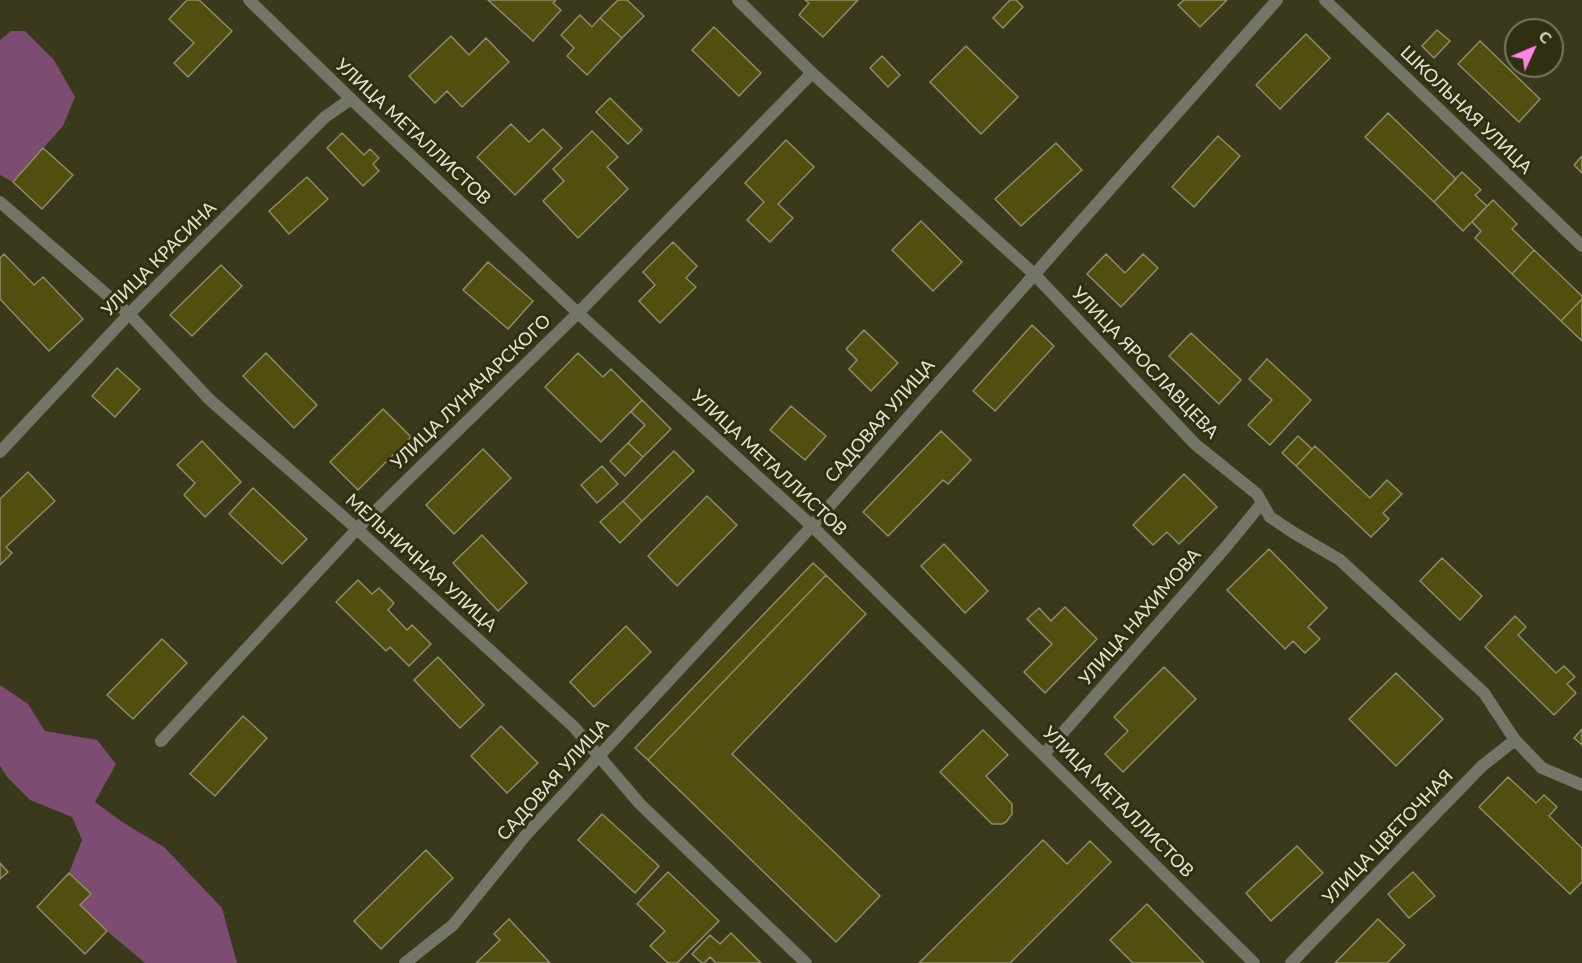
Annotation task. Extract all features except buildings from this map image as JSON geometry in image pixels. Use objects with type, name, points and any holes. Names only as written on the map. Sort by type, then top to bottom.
[{"type":"street","name":"УЛИЦА МЕТАЛЛИСТОВ","points":[[249,0],[578,313],[812,526],[1254,963]]},
{"type":"street","name":"УЛИЦА ЯРОСЛАВЦЕВА","points":[[738,0],[812,73],[1034,274],[1195,444],[1257,494],[1270,517],[1340,560],[1484,693],[1504,726],[1542,768],[1582,785]]},
{"type":"street","name":"САДОВАЯ УЛИЦА","points":[[405,963],[453,925],[526,835],[812,526],[1276,0]]},
{"type":"street","name":"ШКОЛЬНАЯ УЛИЦА","points":[[1325,0],[1582,246]]},
{"type":"street","name":"УЛИЦА ЛУНАЧАРСКОГО","points":[[161,741],[357,529],[578,313],[812,73]]},
{"type":"street","name":"УЛИЦА КРАСИНА","points":[[0,452],[129,314],[325,117],[351,99]]},
{"type":"street","name":"МЕЛЬНИЧНАЯ УЛИЦА","points":[[0,202],[129,314],[210,400],[357,529],[574,727],[640,804],[806,963]]},
{"type":"street","name":"УЛИЦА НАХИМОВА","points":[[1044,754],[1226,548],[1262,503]]},
{"type":"street","name":"УЛИЦА ЦВЕТОЧНАЯ","points":[[1291,963],[1482,766],[1515,740]]},
{"type":"shaded area","points":[[11,31],[25,31],[54,60],[75,97],[63,126],[13,182],[0,175],[0,40]]},
{"type":"shaded area","points":[[0,685],[28,704],[45,731],[97,740],[116,764],[95,802],[122,822],[164,847],[222,908],[237,963],[145,963],[80,905],[91,894],[69,873],[82,840],[72,817],[30,800],[7,777],[0,766]]}]
